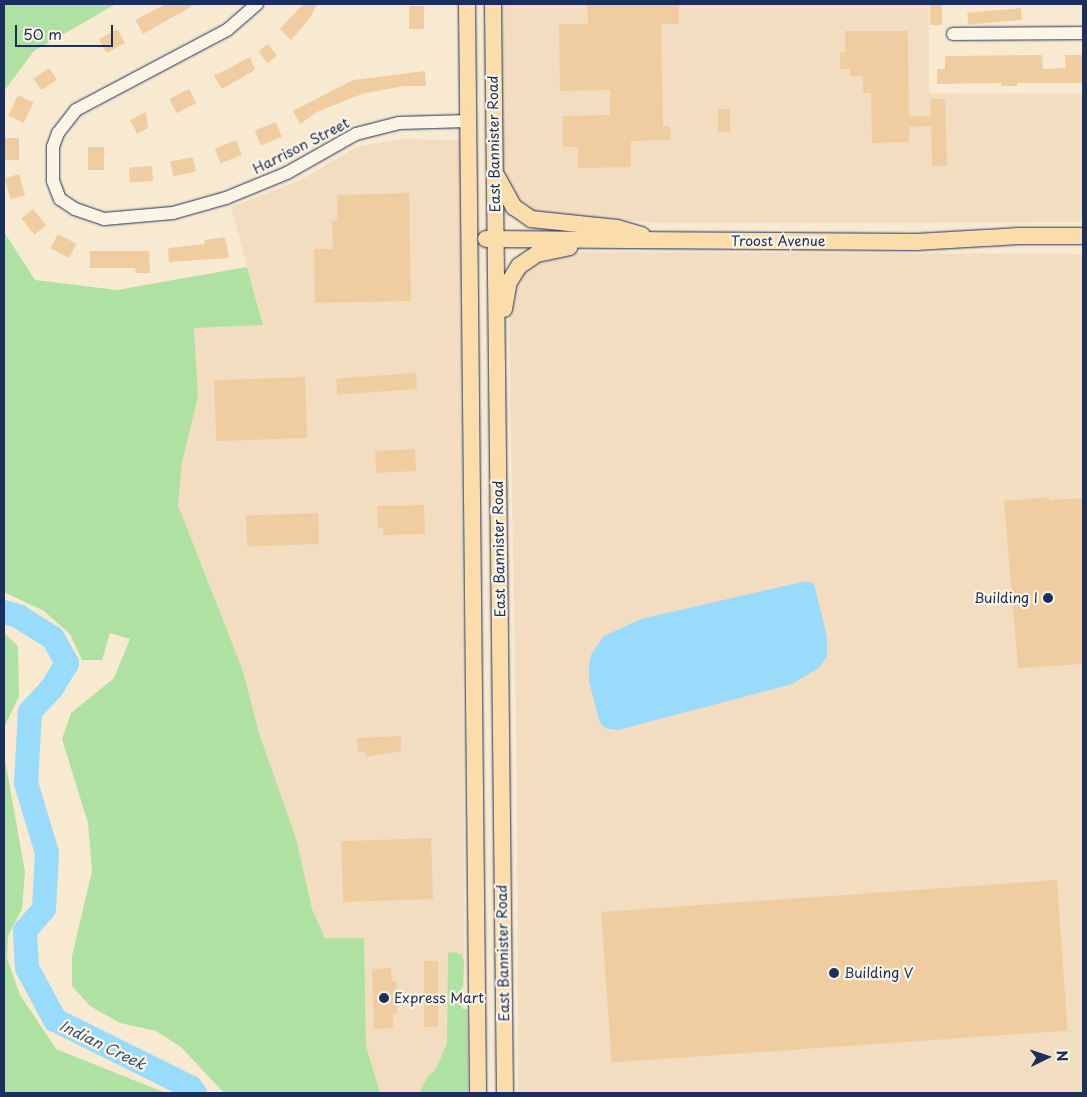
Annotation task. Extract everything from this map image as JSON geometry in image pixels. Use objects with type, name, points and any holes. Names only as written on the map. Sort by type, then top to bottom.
[{"type":"main road","name":"East Bannister Road","points":[[467,4],[472,239],[478,1093]]},
{"type":"main road","name":"East Bannister Road","points":[[493,4],[505,1093]]},
{"type":"main road","points":[[495,172],[514,207],[531,219],[617,228],[661,240]]},
{"type":"main road","name":"Troost Avenue","points":[[472,239],[916,242],[1019,236],[1083,236]]},
{"type":"main road","points":[[497,433],[504,381],[504,301],[509,282],[519,266],[537,254],[613,240]]},
{"type":"street","name":"Harrison Street","points":[[257,4],[226,30],[76,110],[58,133],[53,147],[52,176],[60,199],[94,217],[126,219],[173,212],[226,198],[288,173],[356,134],[399,123],[469,121]]},
{"type":"street","points":[[953,34],[1083,33]]},
{"type":"shaded area","points":[[499,4],[929,4],[929,93],[1083,94],[1083,222],[660,223],[541,214],[525,207],[510,191],[502,172]]},
{"type":"shaded area","points":[[402,139],[460,140],[465,1093],[380,1093],[366,1046],[364,938],[325,938],[312,909],[296,838],[259,733],[243,671],[178,505],[182,462],[198,397],[194,328],[263,324],[231,207],[301,180],[357,147]]},
{"type":"shaded area","points":[[579,252],[1083,254],[1083,1093],[518,1093],[517,784],[509,315],[512,295],[520,276],[534,262],[555,254]]},
{"type":"green space","points":[[4,4],[116,4],[34,51],[4,91]]},
{"type":"green space","points":[[4,232],[35,280],[117,290],[247,267],[263,325],[194,328],[198,397],[182,462],[178,505],[243,671],[259,733],[296,838],[312,909],[325,938],[364,938],[366,1046],[380,1093],[224,1093],[181,1047],[156,1031],[120,1023],[90,1006],[72,986],[72,956],[92,871],[88,823],[62,739],[71,713],[114,678],[130,639],[110,633],[102,660],[82,660],[70,634],[44,611],[4,592]]},
{"type":"green space","points":[[4,633],[18,646],[19,696],[4,728]]},
{"type":"green space","points":[[4,754],[25,872],[22,909],[8,936],[7,958],[20,995],[56,1049],[166,1093],[4,1093]]},
{"type":"green space","points":[[454,952],[462,955],[464,962],[462,1009],[467,1009],[468,1092],[419,1093],[428,1076],[435,1071],[447,1043],[448,953]]},
{"type":"water","points":[[806,581],[814,584],[827,637],[827,656],[820,667],[792,684],[618,730],[605,728],[600,723],[589,681],[589,668],[591,655],[604,636],[641,619]]},
{"type":"building","points":[[166,4],[196,4],[143,34],[135,20]]},
{"type":"building","points":[[303,4],[317,4],[310,18],[291,40],[280,29]]},
{"type":"building","points":[[679,4],[679,24],[661,24],[663,126],[670,126],[671,140],[631,141],[631,167],[578,168],[578,147],[563,147],[563,116],[610,115],[610,90],[560,91],[559,24],[588,24],[587,5]]},
{"type":"building","points":[[930,4],[942,4],[942,25],[930,25]]},
{"type":"building","points":[[409,6],[424,6],[424,29],[409,29]]},
{"type":"building","points":[[1021,8],[1022,20],[968,25],[967,13]]},
{"type":"building","points":[[117,29],[125,43],[107,53],[99,40]]},
{"type":"building","points":[[845,31],[908,31],[909,116],[931,116],[931,99],[945,99],[947,166],[932,166],[931,126],[909,127],[909,142],[872,143],[871,93],[863,93],[863,76],[850,76],[850,69],[840,69],[840,52],[845,52]]},
{"type":"building","points":[[268,44],[277,56],[267,63],[258,51]]},
{"type":"building","points":[[1042,55],[1043,69],[1066,68],[1065,55],[1083,55],[1083,83],[1017,83],[1017,86],[1001,86],[1001,83],[937,84],[937,69],[945,69],[945,56]]},
{"type":"building","points":[[250,57],[255,70],[222,89],[214,76]]},
{"type":"building","points":[[49,68],[57,80],[41,90],[33,79]]},
{"type":"building","points":[[425,71],[426,86],[403,86],[362,94],[319,111],[300,124],[293,111],[353,80]]},
{"type":"building","points":[[189,89],[196,103],[177,113],[169,99]]},
{"type":"building","points":[[18,95],[33,102],[24,123],[8,116]]},
{"type":"building","points":[[718,109],[730,109],[730,132],[718,132]]},
{"type":"building","points":[[146,112],[148,128],[137,134],[130,120]]},
{"type":"building","points":[[276,122],[282,137],[261,145],[255,131]]},
{"type":"building","points":[[4,138],[19,138],[19,160],[4,160]]},
{"type":"building","points":[[236,140],[242,155],[221,163],[215,149]]},
{"type":"building","points":[[88,147],[104,147],[104,170],[88,170]]},
{"type":"building","points":[[193,157],[196,172],[173,176],[170,161]]},
{"type":"building","points":[[152,166],[153,181],[130,183],[129,168]]},
{"type":"building","points":[[19,174],[25,195],[11,199],[5,178]]},
{"type":"building","points":[[409,193],[411,301],[315,303],[314,249],[333,249],[332,221],[337,221],[337,195]]},
{"type":"building","points":[[33,209],[46,225],[35,235],[21,218]]},
{"type":"building","points":[[58,234],[77,244],[69,258],[50,248]]},
{"type":"building","points":[[225,237],[229,258],[169,262],[168,248],[205,244],[204,240]]},
{"type":"building","points":[[90,251],[149,251],[150,273],[136,273],[135,268],[90,268]]},
{"type":"building","points":[[416,373],[417,389],[337,395],[336,379]]},
{"type":"building","points":[[305,377],[307,438],[216,441],[214,380]]},
{"type":"building","points":[[415,449],[416,471],[376,473],[375,451]]},
{"type":"building","name":"Building I","points":[[1049,497],[1049,500],[1083,498],[1083,664],[1018,668],[1004,501]]},
{"type":"building","points":[[424,505],[425,534],[383,535],[383,528],[378,528],[377,506]]},
{"type":"building","points":[[318,513],[319,544],[247,546],[246,516]]},
{"type":"building","points":[[401,736],[401,751],[366,757],[365,752],[358,752],[357,738]]},
{"type":"building","points":[[431,838],[433,899],[343,902],[341,841]]},
{"type":"building","name":"Building V","points":[[1057,880],[1068,1031],[612,1063],[601,912]]},
{"type":"building","points":[[424,961],[438,961],[438,1027],[424,1027]]},
{"type":"building","name":"Express Mart","points":[[391,968],[392,981],[396,981],[397,1014],[393,1014],[393,1028],[374,1029],[372,969]]},
{"type":"waterway","name":"Indian Creek","points":[[4,612],[18,616],[53,638],[67,663],[52,688],[30,712],[26,783],[47,853],[44,909],[25,931],[27,968],[55,1020],[190,1087],[195,1093]]},
{"type":"place","name":"Building I","points":[[1048,598]]},
{"type":"place","name":"Building V","points":[[834,973]]},
{"type":"place","name":"Express Mart","points":[[384,998]]}]
